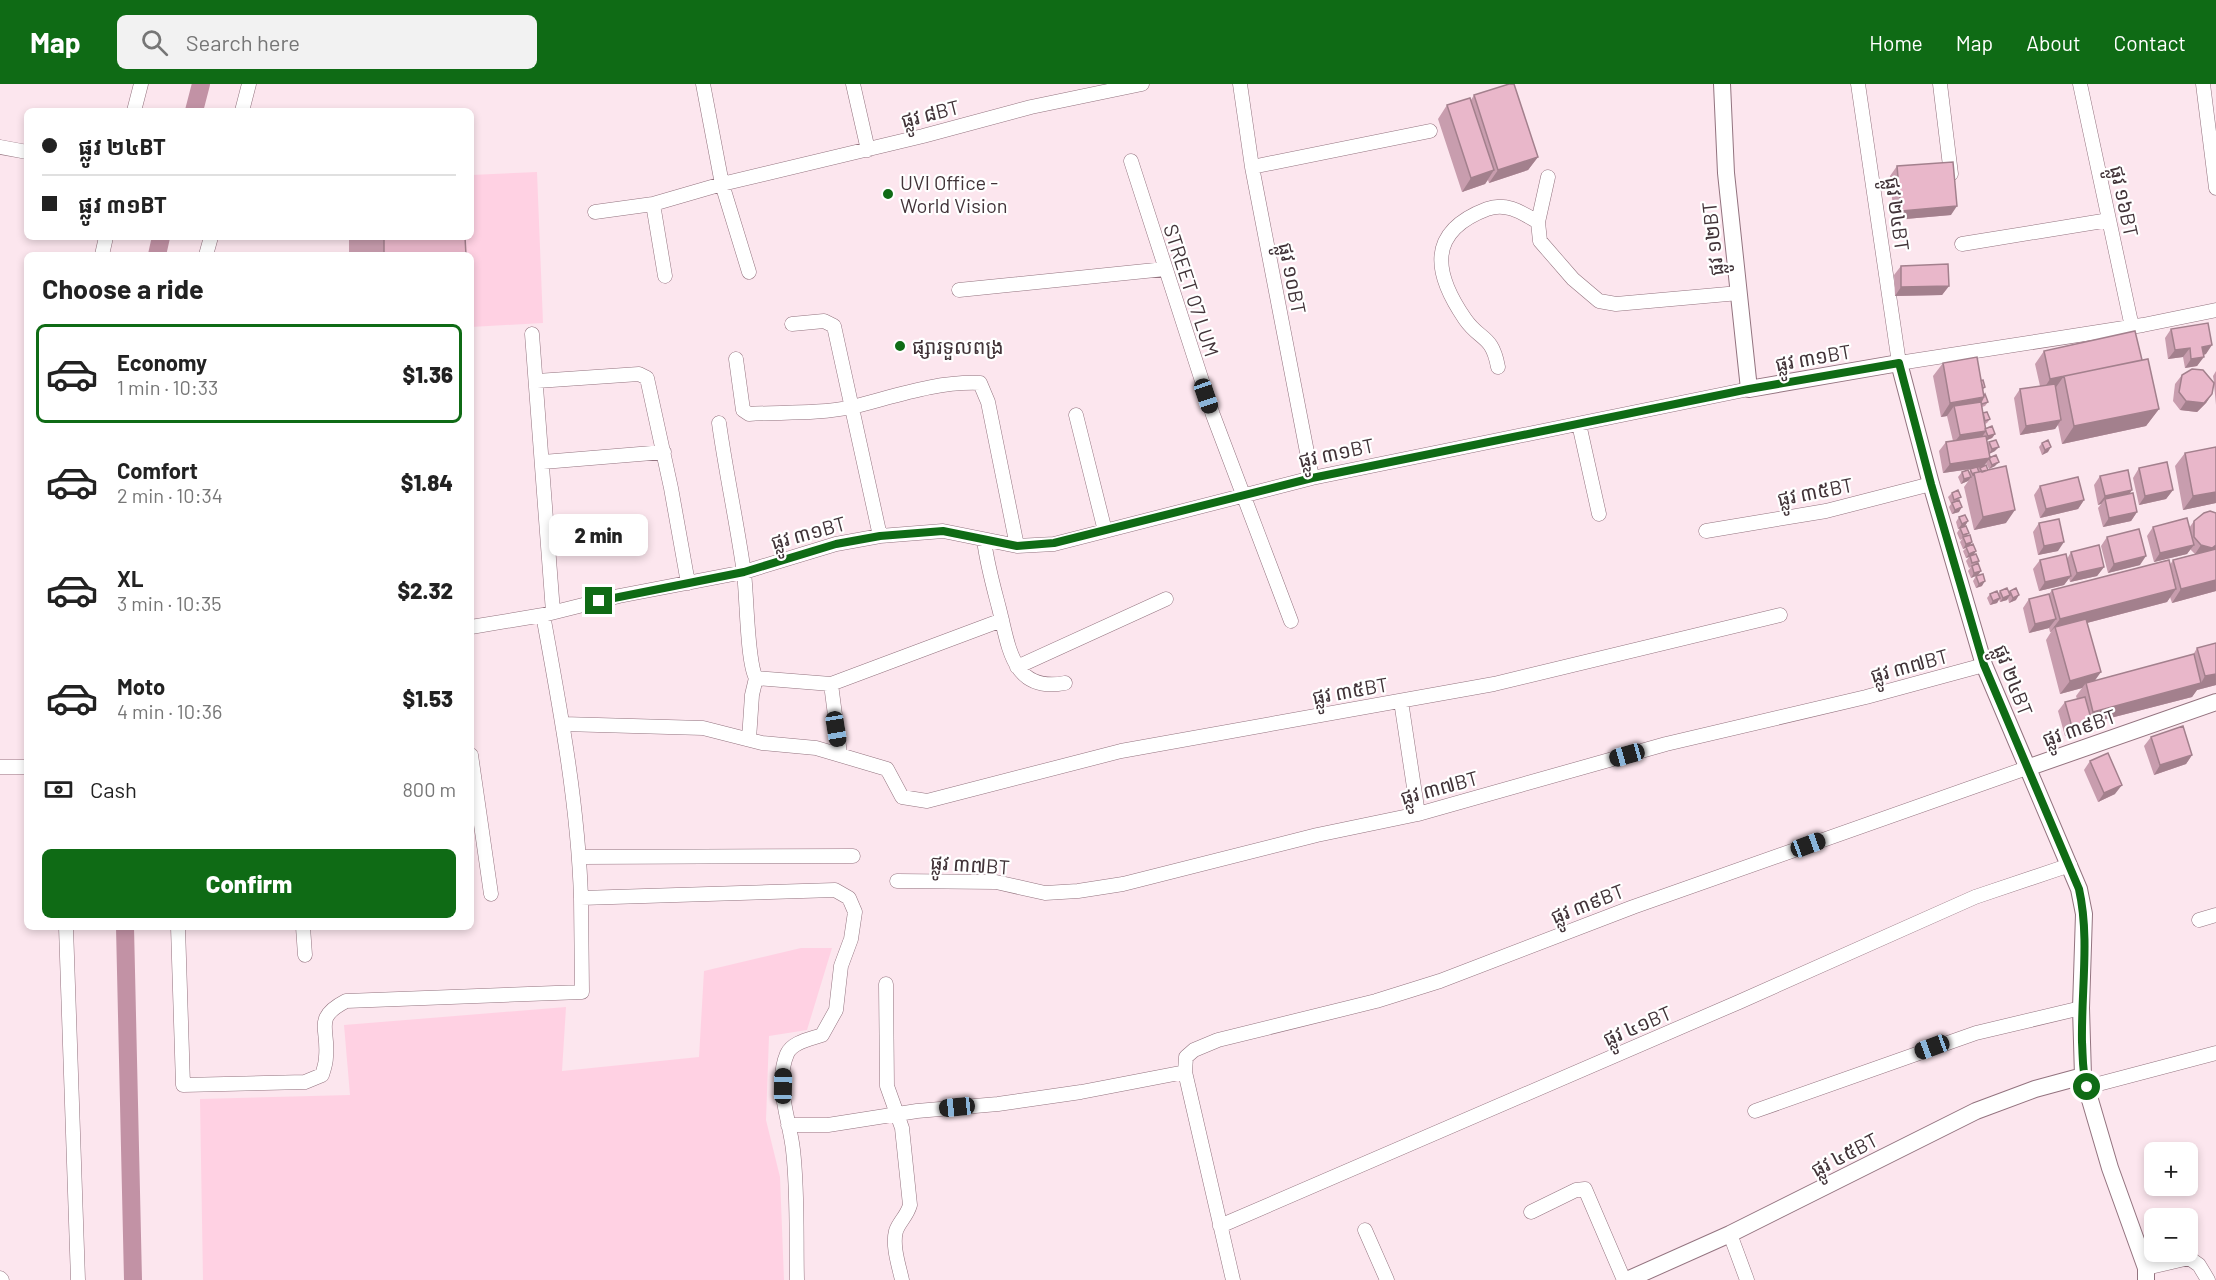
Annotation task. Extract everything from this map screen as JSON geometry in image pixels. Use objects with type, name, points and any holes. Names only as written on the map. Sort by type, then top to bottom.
[{"type":"street","points":[[243,108],[249,84]]},
{"type":"street","points":[[704,84],[722,184],[749,272]]},
{"type":"street","points":[[853,84],[868,150]]},
{"type":"street","name":"ផ្លូវ ៨BT","points":[[595,212],[653,204],[722,184],[868,150],[1031,107],[1142,84]]},
{"type":"street","name":"ផ្លូវ ១០BT","points":[[1240,84],[1252,166],[1312,478]]},
{"type":"street","name":"ផ្លូវ ១២BT","points":[[1722,84],[1726,173],[1749,389]]},
{"type":"street","name":"ផ្លូវ ២៤BT","points":[[1858,84],[1899,363],[1931,484],[1984,665],[2070,865],[2084,914],[2081,1008],[2085,1082],[2110,1168],[2146,1274]]},
{"type":"street","points":[[1940,84],[1951,174]]},
{"type":"street","name":"ផ្លូវ ១៦BT","points":[[2080,84],[2132,327]]},
{"type":"street","points":[[2203,84],[2216,188]]},
{"type":"street","points":[[135,108],[139,87]]},
{"type":"street","points":[[1252,166],[1430,131]]},
{"type":"street","points":[[0,147],[24,151]]},
{"type":"street","name":"STREET 07 LUM","points":[[1131,161],[1213,415],[1291,621]]},
{"type":"street","points":[[1548,177],[1538,222],[1540,241],[1573,279],[1599,301],[1616,304],[1738,293]]},
{"type":"street","points":[[653,204],[665,276]]},
{"type":"street","points":[[1498,367],[1495,353],[1488,339],[1467,322],[1449,294],[1440,250],[1447,235],[1470,217],[1489,208],[1508,206],[1538,222]]},
{"type":"street","points":[[1962,244],[2109,220]]},
{"type":"street","points":[[959,290],[1165,269]]},
{"type":"street","name":"ផ្លូវ ៣១BT","points":[[474,626],[548,614],[744,572],[836,544],[880,536],[943,531],[1017,546],[1054,543],[1312,478],[1749,389],[2132,327],[2216,310]]},
{"type":"street","points":[[792,324],[824,321],[834,326],[880,536]]},
{"type":"street","points":[[178,930],[183,1085],[305,1082],[322,1075],[327,1056],[323,1021],[332,1009],[346,1001],[582,992],[580,857],[548,614],[543,462],[532,334]]},
{"type":"street","points":[[736,359],[743,410],[749,414],[850,407],[894,395],[964,382],[980,383],[988,402],[1017,546]]},
{"type":"street","points":[[537,381],[639,374],[647,378],[664,452],[688,583]]},
{"type":"street","points":[[1076,415],[1105,531]]},
{"type":"street","points":[[719,423],[744,572],[751,663],[756,678],[752,695],[749,739]]},
{"type":"street","points":[[1579,424],[1599,514]]},
{"type":"street","points":[[543,462],[664,452]]},
{"type":"street","name":"ផ្លូវ ៣៥BT","points":[[1706,531],[1826,511],[1931,484]]},
{"type":"street","points":[[984,540],[990,582],[1002,620],[1008,650],[1017,667],[1031,681],[1051,685],[1065,683]]},
{"type":"street","points":[[1017,667],[1166,599]]},
{"type":"street","name":"ផ្លូវ ៣៥BT","points":[[840,754],[887,769],[902,797],[927,801],[1121,751],[1494,684],[1780,615]]},
{"type":"street","points":[[756,678],[831,684],[1002,620]]},
{"type":"street","name":"ផ្លូវ ៣៧BT","points":[[897,881],[996,882],[1046,893],[1078,891],[1174,872],[1317,835],[1418,814],[1666,744],[1866,697],[1984,665]]},
{"type":"street","points":[[563,724],[703,728],[749,739],[816,748],[840,754],[831,684]]},
{"type":"street","points":[[1401,701],[1418,814]]},
{"type":"street","name":"ផ្លូវ ៣៩BT","points":[[1185,1072],[1186,1057],[1194,1050],[1218,1040],[1376,1001],[1440,981],[1633,907],[2216,702]]},
{"type":"street","points":[[0,767],[24,767]]},
{"type":"street","points":[[474,776],[491,894]]},
{"type":"street","points":[[580,857],[853,856]]},
{"type":"street","name":"ផ្លូវ ៤១BT","points":[[1220,1226],[1728,1007],[1975,897],[2070,865]]},
{"type":"street","points":[[581,898],[835,890],[849,898],[855,912],[851,939],[841,966],[836,1010],[822,1035],[795,1045],[787,1053],[783,1100],[793,1150],[797,1280]]},
{"type":"street","points":[[2199,920],[2216,915]]},
{"type":"street","points":[[66,930],[78,1280]]},
{"type":"street","points":[[303,930],[305,955]]},
{"type":"street","points":[[886,984],[887,1086],[899,1113],[910,1205],[908,1215],[896,1231],[896,1253],[902,1280]]},
{"type":"street","points":[[1755,1112],[1976,1033],[2081,1008]]},
{"type":"street","points":[[2085,1082],[2216,1053]]},
{"type":"street","points":[[788,1125],[828,1125],[899,1113],[1081,1092],[1185,1072],[1233,1280]]},
{"type":"street","name":"ផ្លូវ ៤៥BT","points":[[1626,1280],[1730,1234],[1976,1111],[2036,1089],[2085,1082]]},
{"type":"street","points":[[1531,1212],[1576,1190],[1586,1189],[1626,1280]]},
{"type":"street","points":[[1365,1230],[1387,1280]]},
{"type":"street","points":[[1730,1234],[1747,1280]]},
{"type":"street","points":[[2146,1274],[2189,1258],[2199,1265],[2208,1280]]},
{"type":"shaded area","points":[[537,172],[543,323],[474,327],[474,252],[465,252],[464,240],[474,240],[474,175]]},
{"type":"shaded area","points":[[801,948],[832,948],[807,1030],[769,1036],[766,1120],[780,1177],[784,1280],[203,1280],[200,1099],[350,1095],[344,1025],[566,1007],[562,1071],[699,1057],[704,971]]},
{"type":"building","points":[[1514,84],[1538,157],[1498,170],[1474,95]]},
{"type":"building","points":[[1470,98],[1494,170],[1471,178],[1447,105]]},
{"type":"building","points":[[1953,162],[1957,206],[1901,211],[1897,166]]},
{"type":"building","points":[[384,240],[465,240],[466,252],[384,252]]},
{"type":"building","points":[[1948,264],[1949,286],[1901,287],[1901,266]]},
{"type":"building","points":[[2208,323],[2212,345],[2202,347],[2204,357],[2191,359],[2190,348],[2175,350],[2171,329]]},
{"type":"building","points":[[2135,331],[2142,360],[2050,379],[2044,351]]},
{"type":"building","points":[[1977,357],[1984,397],[1950,403],[1943,363]]},
{"type":"building","points":[[2148,359],[2159,409],[2074,426],[2064,376]]},
{"type":"building","points":[[2192,369],[2203,370],[2214,383],[2212,394],[2204,403],[2186,401],[2179,392],[2182,375]]},
{"type":"building","points":[[2055,384],[2061,420],[2026,426],[2020,389]]},
{"type":"building","points":[[1985,394],[1988,402],[1982,404],[1981,402]]},
{"type":"building","points":[[1981,402],[1986,431],[1960,435],[1954,406]]},
{"type":"building","points":[[1987,412],[1990,419],[1985,421],[1983,413]]},
{"type":"building","points":[[1992,426],[1995,434],[1988,436],[1985,429]]},
{"type":"building","points":[[1986,436],[1990,458],[1950,464],[1946,442]]},
{"type":"building","points":[[1996,440],[1999,447],[1992,449],[1989,442]]},
{"type":"building","points":[[2048,440],[2051,447],[2045,450],[2042,443]]},
{"type":"building","points":[[2216,447],[2216,492],[2193,496],[2185,453]]},
{"type":"building","points":[[1996,455],[1999,462],[1992,465],[1989,458]]},
{"type":"building","points":[[2167,462],[2173,490],[2145,496],[2139,468]]},
{"type":"building","points":[[1986,465],[1988,470],[1982,472],[1980,468]]},
{"type":"building","points":[[2006,466],[2015,510],[1983,517],[1974,473]]},
{"type":"building","points":[[1977,467],[1979,472],[1973,475],[1970,469]]},
{"type":"building","points":[[1968,470],[1971,477],[1964,479],[1962,472]]},
{"type":"building","points":[[2128,470],[2132,490],[2105,496],[2100,476]]},
{"type":"building","points":[[2078,477],[2084,500],[2046,509],[2040,486]]},
{"type":"building","points":[[1958,490],[1961,497],[1954,500],[1952,493]]},
{"type":"building","points":[[2133,493],[2137,512],[2109,518],[2105,499]]},
{"type":"building","points":[[1959,500],[1962,507],[1955,510],[1952,503]]},
{"type":"building","points":[[2210,511],[2216,513],[2216,545],[2212,548],[2201,545],[2194,537],[2194,521]]},
{"type":"building","points":[[1965,515],[1968,521],[1962,524],[1959,517]]},
{"type":"building","points":[[2187,518],[2194,545],[2160,553],[2153,527]]},
{"type":"building","points":[[2059,519],[2064,542],[2044,546],[2039,523]]},
{"type":"building","points":[[1966,526],[1969,533],[1963,535],[1960,528]]},
{"type":"building","points":[[2139,529],[2146,556],[2114,564],[2107,537]]},
{"type":"building","points":[[1970,535],[1972,542],[1966,544],[1963,537]]},
{"type":"building","points":[[1973,544],[1976,551],[1969,554],[1966,547]]},
{"type":"building","points":[[2099,545],[2104,567],[2077,573],[2071,552]]},
{"type":"building","points":[[2216,549],[2216,580],[2181,589],[2173,560]]},
{"type":"building","points":[[1976,554],[1979,561],[1972,563],[1970,556]]},
{"type":"building","points":[[2066,554],[2071,576],[2045,582],[2040,560]]},
{"type":"building","points":[[2169,560],[2176,589],[2060,619],[2052,590]]},
{"type":"building","points":[[1978,563],[1981,571],[1974,573],[1972,566]]},
{"type":"building","points":[[1983,574],[1985,581],[1979,584],[1976,576]]},
{"type":"building","points":[[2007,588],[2010,595],[2003,598],[2000,591]]},
{"type":"building","points":[[2016,588],[2019,595],[2013,598],[2010,591]]},
{"type":"building","points":[[1997,591],[2000,598],[1993,601],[1990,594]]},
{"type":"building","points":[[2049,594],[2056,619],[2035,624],[2029,599]]},
{"type":"building","points":[[2086,619],[2101,672],[2070,681],[2055,627]]},
{"type":"building","points":[[2216,643],[2216,674],[2205,676],[2197,648]]},
{"type":"building","points":[[2194,654],[2201,683],[2093,712],[2086,683]]},
{"type":"building","points":[[2085,697],[2092,722],[2072,727],[2065,702]]},
{"type":"building","points":[[2183,726],[2192,755],[2160,765],[2151,737]]},
{"type":"building","points":[[2108,753],[2122,785],[2104,793],[2090,761]]},
{"type":"waterway","points":[[195,108],[201,84]]},
{"type":"waterway","points":[[158,252],[160,240]]},
{"type":"waterway","points":[[125,930],[133,1280]]},
{"type":"place","name":"UVI Office - World Vision","points":[[888,194]]},
{"type":"place","name":"ផ្សារទួលពង្រ","points":[[900,346]]},
{"type":"route","points":[[599,601],[744,572],[836,544],[880,536],[943,531],[1017,546],[1054,543],[1312,478],[1749,389],[1899,363],[1931,484],[1984,665],[2079,889],[2084,914],[2081,1008],[2083,1076],[2087,1087]]}]
